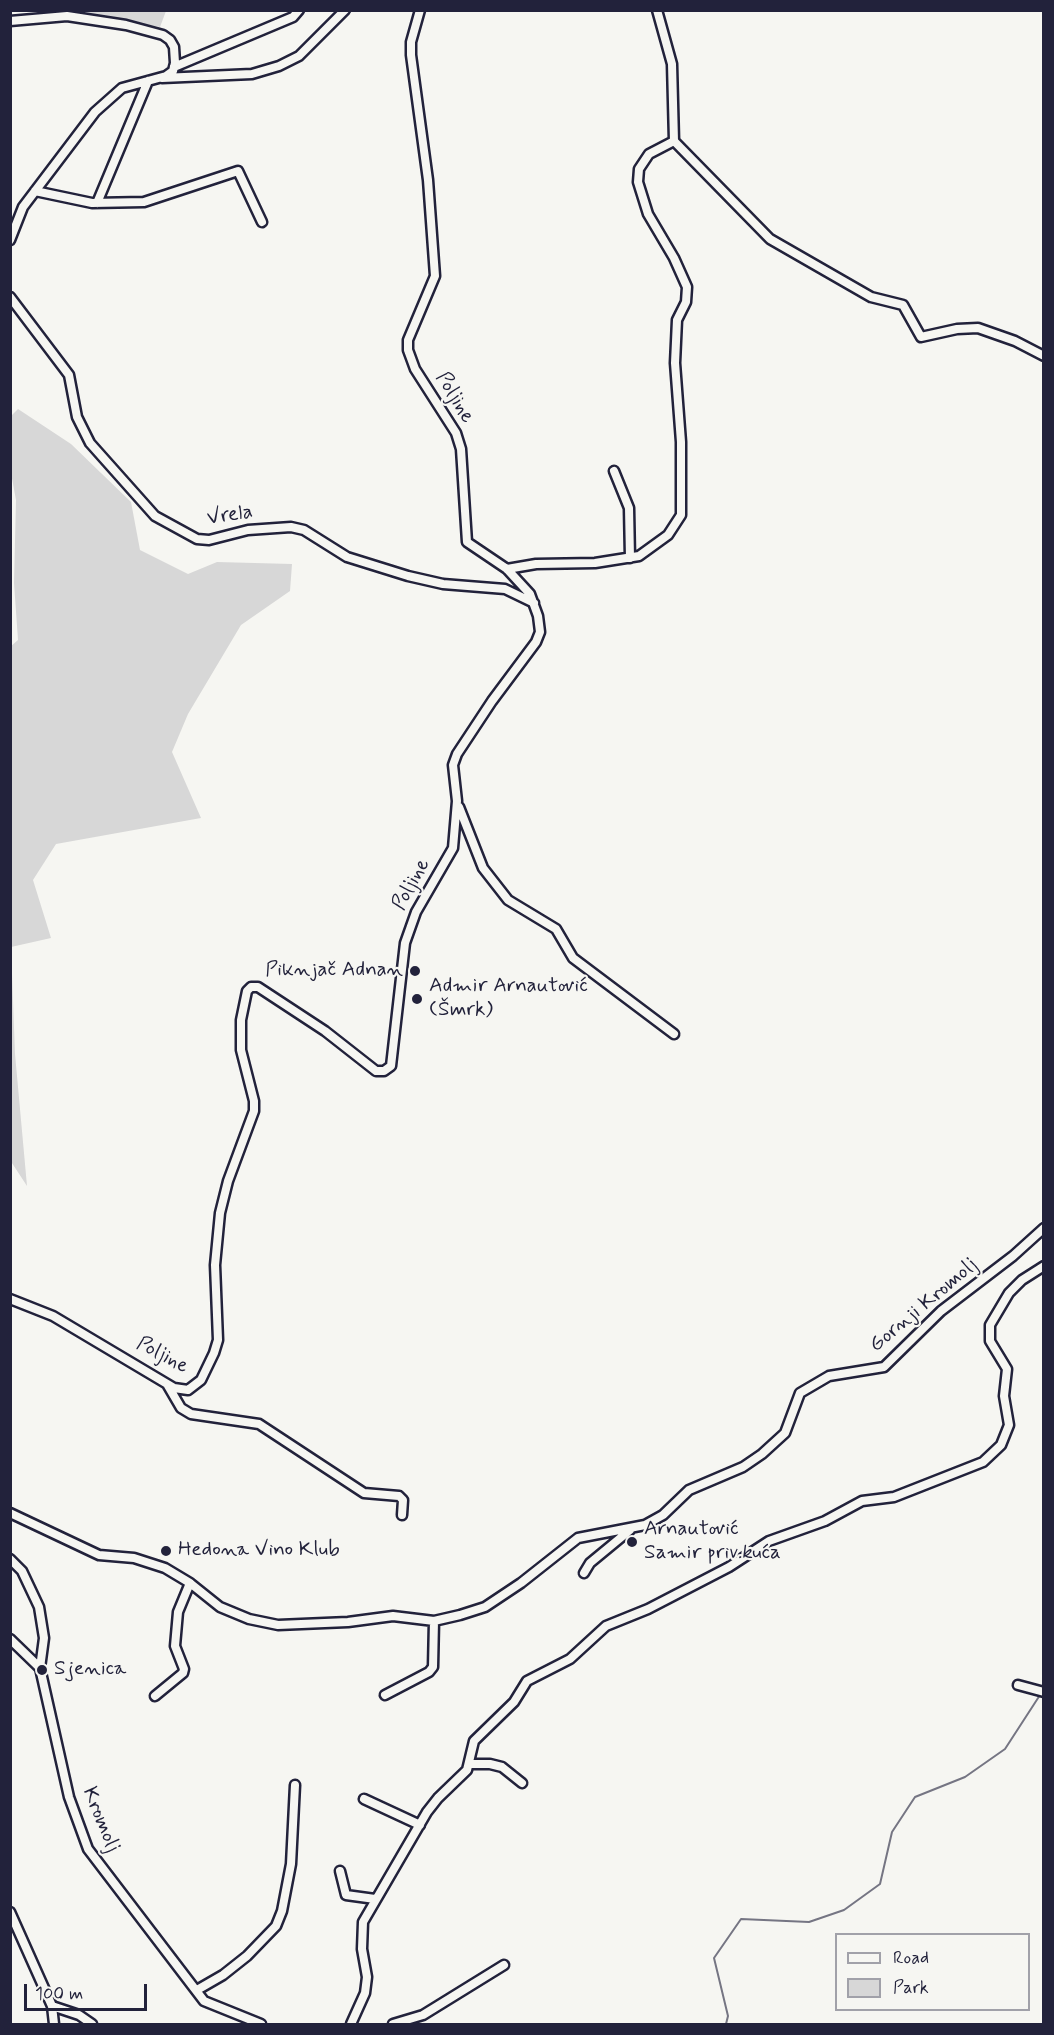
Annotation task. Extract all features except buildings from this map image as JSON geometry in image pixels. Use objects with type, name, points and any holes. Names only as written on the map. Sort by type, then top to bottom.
[{"type":"street","points":[[162,78],[174,68],[293,18],[299,10]]},
{"type":"street","points":[[10,240],[23,207],[63,151],[109,98],[122,88],[162,78],[252,74],[279,66],[299,56],[345,10]]},
{"type":"street","name":"Poljine","points":[[10,1299],[53,1316],[167,1384],[188,1390],[201,1380],[218,1340],[215,1265],[220,1213],[228,1181],[254,1111],[254,1101],[241,1050],[241,1020],[247,991],[251,987],[258,987],[325,1031],[376,1071],[384,1071],[391,1066],[405,943],[416,912],[453,848],[457,801],[453,765],[457,754],[492,700],[536,642],[540,632],[530,594],[507,569],[467,542],[461,449],[456,433],[415,369],[408,350],[408,340],[435,276],[428,180],[411,55],[411,42],[420,10]]},
{"type":"street","points":[[657,10],[672,64],[674,141],[770,239],[871,297],[903,305],[921,337],[957,329],[978,328],[1015,341],[1044,356]]},
{"type":"street","points":[[10,21],[67,16],[126,25],[163,35],[174,47],[174,68]]},
{"type":"street","points":[[97,203],[148,81]]},
{"type":"street","points":[[507,569],[536,564],[595,563],[639,556],[668,535],[681,515],[681,442],[675,363],[677,320],[686,302],[687,287],[648,214],[638,182],[639,169],[649,154],[674,141]]},
{"type":"street","points":[[35,191],[97,203],[144,202],[238,171],[262,222]]},
{"type":"street","name":"Vrela","points":[[10,297],[69,375],[77,417],[90,443],[155,516],[197,539],[209,540],[248,530],[291,527],[304,530],[347,557],[442,584],[505,589],[534,603]]},
{"type":"street","points":[[614,471],[629,508],[630,558]]},
{"type":"street","points":[[457,801],[483,868],[508,900],[556,929],[573,958],[674,1034]]},
{"type":"street","name":"Gornji Kromolj","points":[[10,1513],[99,1555],[134,1558],[165,1568],[190,1583],[220,1607],[249,1619],[278,1625],[348,1622],[393,1616],[434,1620],[485,1607],[578,1538],[588,1534],[645,1525],[663,1515],[689,1490],[743,1467],[786,1433],[800,1393],[820,1378],[879,1369],[891,1363],[941,1311],[1013,1256],[1044,1228]]},
{"type":"street","points":[[351,2025],[365,1993],[367,1977],[363,1922],[438,1798],[470,1764],[470,1750],[474,1741],[514,1702],[527,1682],[570,1659],[606,1626],[648,1609],[729,1568],[769,1541],[825,1521],[862,1501],[894,1497],[975,1466],[1001,1445],[1009,1425],[1004,1396],[1007,1369],[990,1341],[990,1326],[1009,1293],[1022,1280],[1044,1266]]},
{"type":"street","points":[[167,1384],[181,1408],[191,1414],[260,1424],[364,1493],[399,1496],[403,1500],[402,1515]]},
{"type":"street","points":[[584,1572],[590,1563],[632,1528]]},
{"type":"street","points":[[10,1560],[22,1571],[39,1606],[44,1638],[40,1668]]},
{"type":"street","points":[[155,1696],[183,1673],[184,1669],[175,1646],[178,1612],[190,1583]]},
{"type":"street","points":[[384,1695],[429,1672],[433,1667],[434,1620]]},
{"type":"street","points":[[10,1639],[40,1668]]},
{"type":"street","name":"Kromolj","points":[[40,1668],[64,1776],[88,1849],[210,2005],[261,2025]]},
{"type":"street","points":[[1018,1685],[1040,1691]]},
{"type":"street","points":[[470,1764],[490,1764],[502,1767],[522,1783]]},
{"type":"street","points":[[196,1990],[223,1975],[247,1956],[276,1926],[282,1911],[291,1864],[295,1785]]},
{"type":"street","points":[[364,1799],[420,1825]]},
{"type":"street","points":[[340,1871],[346,1895],[375,1899]]},
{"type":"street","points":[[10,1912],[52,2006],[54,2025]]},
{"type":"street","points":[[393,2025],[423,2015],[504,1965]]},
{"type":"street","points":[[52,2006],[79,2015],[92,2025]]},
{"type":"green space","points":[[73,11],[166,11],[160,27]]},
{"type":"green space","points":[[18,409],[71,444],[131,502],[140,550],[188,574],[217,562],[292,564],[290,591],[241,625],[188,714],[172,752],[201,818],[56,844],[33,880],[51,938],[11,947],[15,1054],[27,1186],[10,1160],[10,647],[18,640],[14,583],[16,500],[11,473],[10,417]]},
{"type":"waterway","points":[[1044,1610],[1044,1618]]},
{"type":"waterway","points":[[726,2024],[728,2016],[714,1958],[741,1919],[809,1922],[844,1910],[880,1884],[892,1832],[915,1797],[965,1777],[1005,1749],[1040,1695]]},
{"type":"place","name":"Piknjač Adnan","points":[[415,971]]},
{"type":"place","name":"Admir Arnautović (Šmrk)","points":[[417,999]]},
{"type":"place","name":"Arnautović Samir priv.kuća","points":[[632,1542]]},
{"type":"place","name":"Hedona Vino Klub","points":[[166,1551]]},
{"type":"place","name":"Sjenica","points":[[42,1670]]}]
